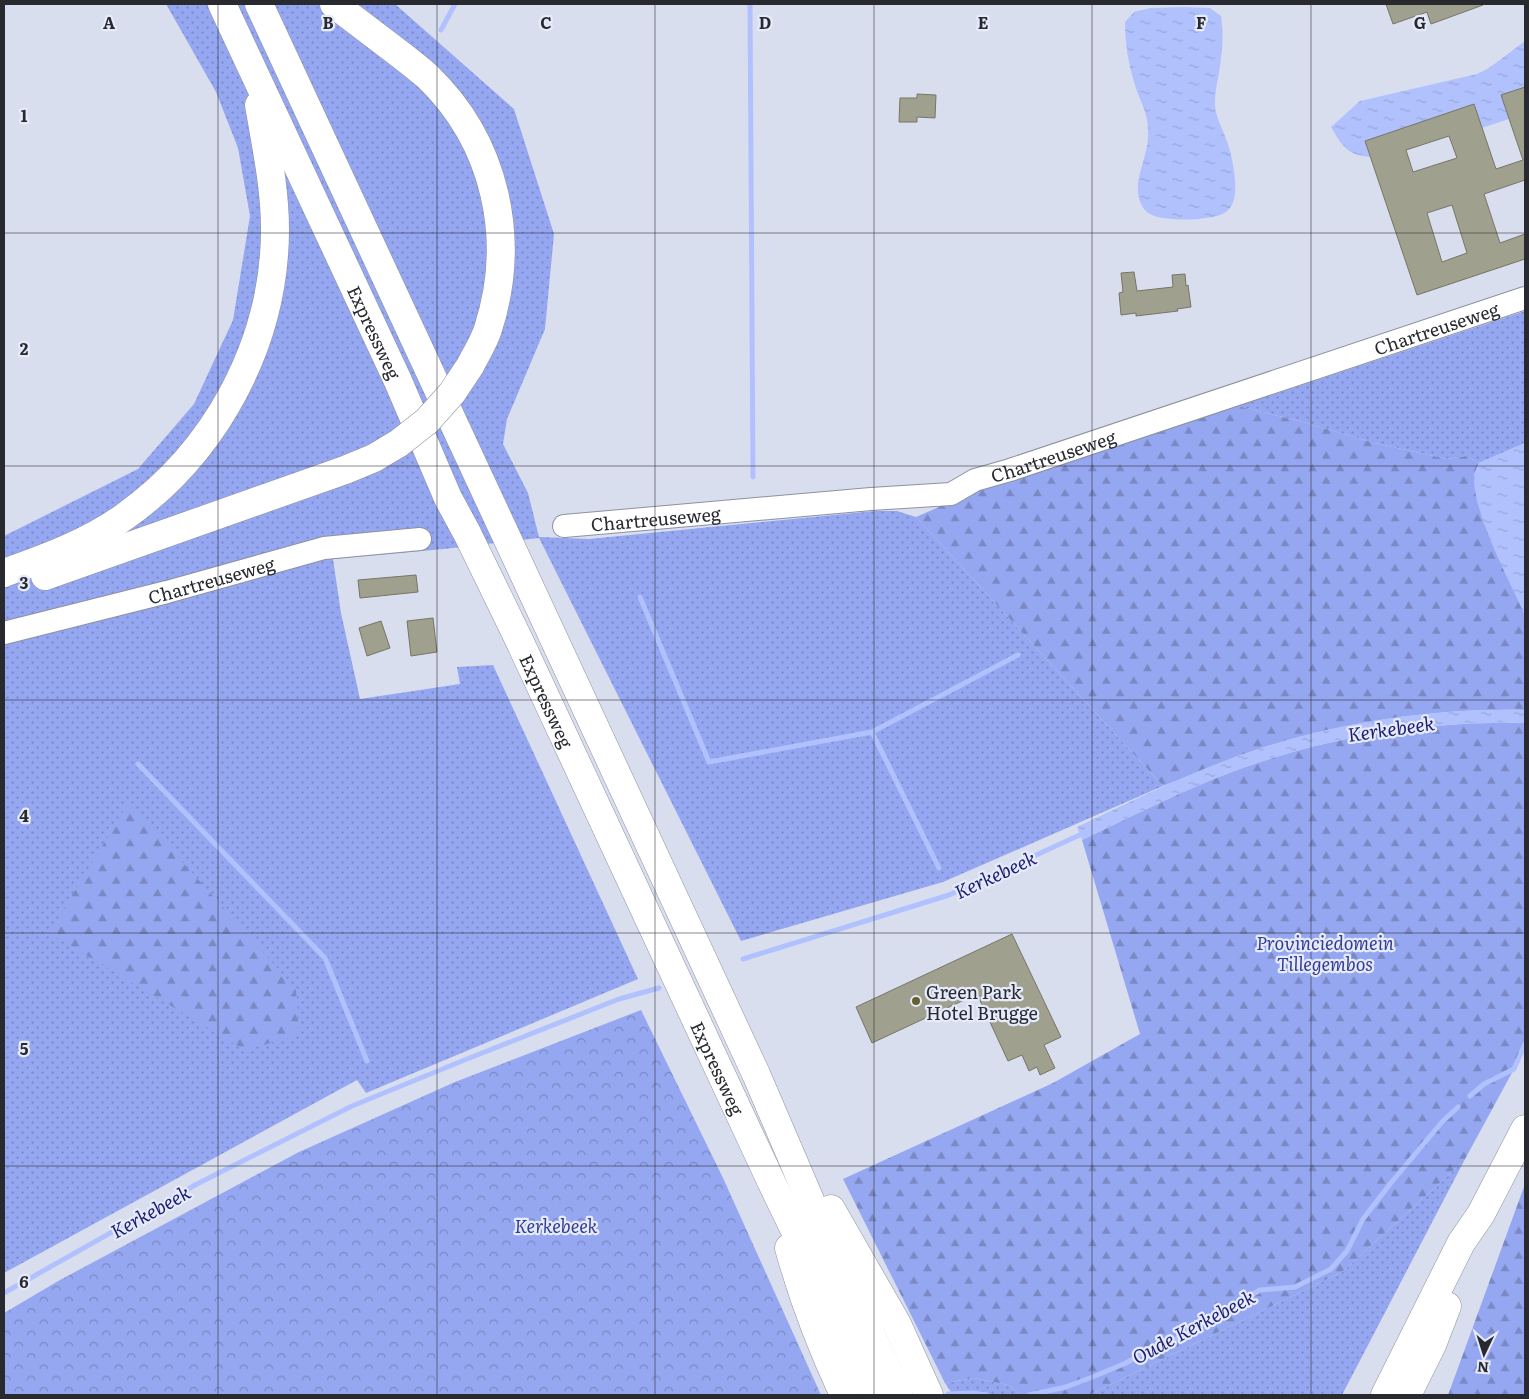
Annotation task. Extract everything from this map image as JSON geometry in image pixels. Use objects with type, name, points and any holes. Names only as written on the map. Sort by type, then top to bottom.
[{"type":"main road","name":"Expressweg","points":[[222,4],[398,381],[448,498],[524,651],[770,1179],[874,1395]]},
{"type":"main road","name":"Expressweg","points":[[259,4],[783,1134],[816,1214],[899,1395]]},
{"type":"main road","points":[[4,592],[374,458],[399,443],[427,421],[452,393],[470,366],[488,330],[498,292],[501,251],[498,206],[488,170],[474,135],[452,103],[433,82],[334,4]]},
{"type":"main road","points":[[4,573],[82,542],[123,518],[158,490],[188,460],[214,426],[235,390],[252,351],[266,310],[273,267],[274,198],[252,70]]},
{"type":"main road","points":[[1385,1395],[1461,1243],[1481,1214],[1525,1129]]},
{"type":"main road","points":[[783,1134],[835,1216],[897,1324],[929,1395]]},
{"type":"main road","points":[[770,1179],[800,1286],[828,1361],[844,1395]]},
{"type":"main road","points":[[1407,1395],[1432,1345],[1481,1214]]},
{"type":"street","name":"Chartreuseweg","points":[[564,526],[871,499],[951,494],[975,480],[1020,467],[1525,298]]},
{"type":"street","name":"Chartreuseweg","points":[[4,633],[167,592],[324,548],[420,539]]},
{"type":"green space","points":[[166,4],[395,4],[514,109],[554,234],[545,329],[507,419],[503,444],[528,493],[539,537],[589,539],[875,511],[897,511],[916,517],[1163,786],[943,882],[741,941],[539,538],[333,559],[341,613],[360,699],[460,684],[457,667],[493,665],[638,979],[366,1093],[357,1080],[4,1273],[4,536],[138,469],[194,404],[233,320],[250,216],[238,148],[216,92]]},
{"type":"green space","points":[[1525,311],[1525,443],[1479,463],[1466,456],[1447,459],[1375,443],[1303,422],[1238,406]]},
{"type":"green space","points":[[1238,406],[1303,422],[1375,443],[1447,459],[1466,456],[1479,463],[1474,476],[1484,523],[1525,615],[1525,710],[1458,711],[1356,724],[1290,739],[1247,753],[1163,786],[916,517],[1007,477]]},
{"type":"green space","name":"Provinciedomein Tillegembos","points":[[1525,723],[1525,1044],[1514,1069],[1464,1161],[1342,1272],[1089,1395],[1021,1395],[1008,1385],[974,1378],[945,1383],[843,1179],[1053,1083],[1140,1034],[1082,840],[1216,778],[1263,761],[1327,743],[1426,727],[1459,724]]},
{"type":"green space","points":[[129,802],[296,989],[299,1035],[245,1050],[49,933]]},
{"type":"green space","name":"Kerkebeek","points":[[641,1010],[723,1178],[821,1395],[4,1395],[4,1313],[60,1280],[299,1152],[455,1082]]},
{"type":"green space","points":[[1464,1161],[1342,1395],[1089,1395],[1342,1272]]},
{"type":"green space","points":[[1525,1184],[1525,1395],[1448,1395],[1451,1387]]},
{"type":"green space","points":[[974,1378],[1008,1385],[1021,1395],[953,1395],[945,1383]]},
{"type":"water","points":[[1150,8],[1210,8],[1221,16],[1222,47],[1215,108],[1230,153],[1234,170],[1235,188],[1233,202],[1227,211],[1209,218],[1186,220],[1154,216],[1144,209],[1140,200],[1138,182],[1147,145],[1148,128],[1146,114],[1130,67],[1126,45],[1125,22],[1134,12]]},
{"type":"water","points":[[1525,41],[1525,87],[1501,95],[1509,119],[1482,128],[1474,104],[1365,141],[1370,157],[1350,152],[1338,139],[1331,127],[1360,101],[1477,74],[1489,68]]},
{"type":"water","points":[[1525,443],[1525,615],[1486,528],[1475,492],[1474,477],[1479,463]]},
{"type":"water","points":[[1525,710],[1525,723],[1459,724],[1426,727],[1327,743],[1263,761],[1216,778],[1082,840],[1077,827],[1189,775],[1291,739],[1390,718],[1458,711]]},
{"type":"building","points":[[1386,4],[1483,5],[1431,24],[1427,12],[1393,24]]},
{"type":"building","points":[[1525,87],[1525,180],[1484,194],[1500,243],[1525,234],[1525,259],[1417,295],[1365,141],[1474,104],[1496,169],[1523,160],[1501,95]],"holes":[[[1449,136],[1457,158],[1413,172],[1406,150]],[[1452,205],[1467,253],[1442,262],[1427,213]]]},
{"type":"building","points":[[917,94],[936,95],[935,118],[917,117],[917,122],[899,122],[900,98],[917,98]]},
{"type":"building","points":[[1134,272],[1137,291],[1173,287],[1172,275],[1185,274],[1191,307],[1177,309],[1178,311],[1136,316],[1136,313],[1121,315],[1119,293],[1123,292],[1121,273]]},
{"type":"building","points":[[416,575],[418,592],[360,598],[358,580]]},
{"type":"building","points":[[433,618],[437,652],[411,656],[407,621]]},
{"type":"building","points":[[381,621],[390,648],[367,656],[359,628]]},
{"type":"building","name":"Green Park Hotel Brugge","points":[[1012,934],[1061,1037],[1044,1045],[1055,1068],[1040,1075],[1037,1067],[1029,1071],[1022,1055],[1008,1061],[977,994],[872,1043],[856,1007]]},
{"type":"waterway","points":[[441,30],[455,4]]},
{"type":"waterway","points":[[750,4],[753,477]]},
{"type":"waterway","points":[[640,597],[709,762],[872,732],[1018,655]]},
{"type":"waterway","points":[[872,732],[939,868]]},
{"type":"waterway","points":[[138,764],[325,958],[367,1061]]},
{"type":"waterway","name":"Kerkebeek","points":[[743,959],[949,895],[1084,833]]},
{"type":"waterway","name":"Kerkebeek","points":[[4,1293],[197,1184],[352,1106],[619,999],[659,988]]},
{"type":"waterway","points":[[1470,1096],[1484,1084],[1514,1069],[1525,1044]]},
{"type":"waterway","name":"Oude Kerkebeek","points":[[1029,1395],[1066,1387],[1126,1363],[1146,1351],[1173,1341],[1260,1290],[1295,1287],[1331,1269],[1347,1251],[1363,1219],[1390,1184],[1442,1122],[1458,1107]]},
{"type":"waterway","name":"Oude Kerkebeek","points":[[948,1394],[973,1393],[987,1395]]},
{"type":"place","name":"Green Park Hotel Brugge","points":[[916,1001]]}]
